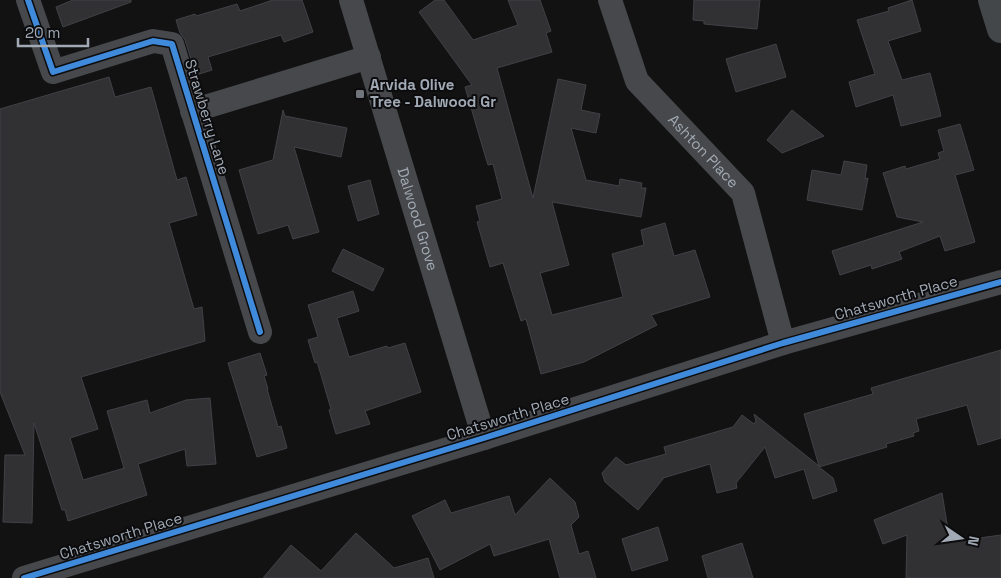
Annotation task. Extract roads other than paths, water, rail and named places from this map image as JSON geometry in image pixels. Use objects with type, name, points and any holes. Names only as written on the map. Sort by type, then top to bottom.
[{"type":"street","name":"Strawberry Lane","points":[[28,0],[53,72],[153,41],[172,44],[260,332]]},
{"type":"street","name":"Dalwood Grove","points":[[351,0],[484,438]]},
{"type":"street","name":"Ashton Place","points":[[610,0],[637,81],[743,193],[784,343]]},
{"type":"street","points":[[992,0],[1001,29]]},
{"type":"street","points":[[192,111],[369,57]]},
{"type":"street","name":"Chatsworth Place","points":[[24,578],[484,438],[784,343],[1001,282]]},
{"type":"place","name":"Arvida Olive Tree - Dalwood Gr","points":[[360,94]]}]
